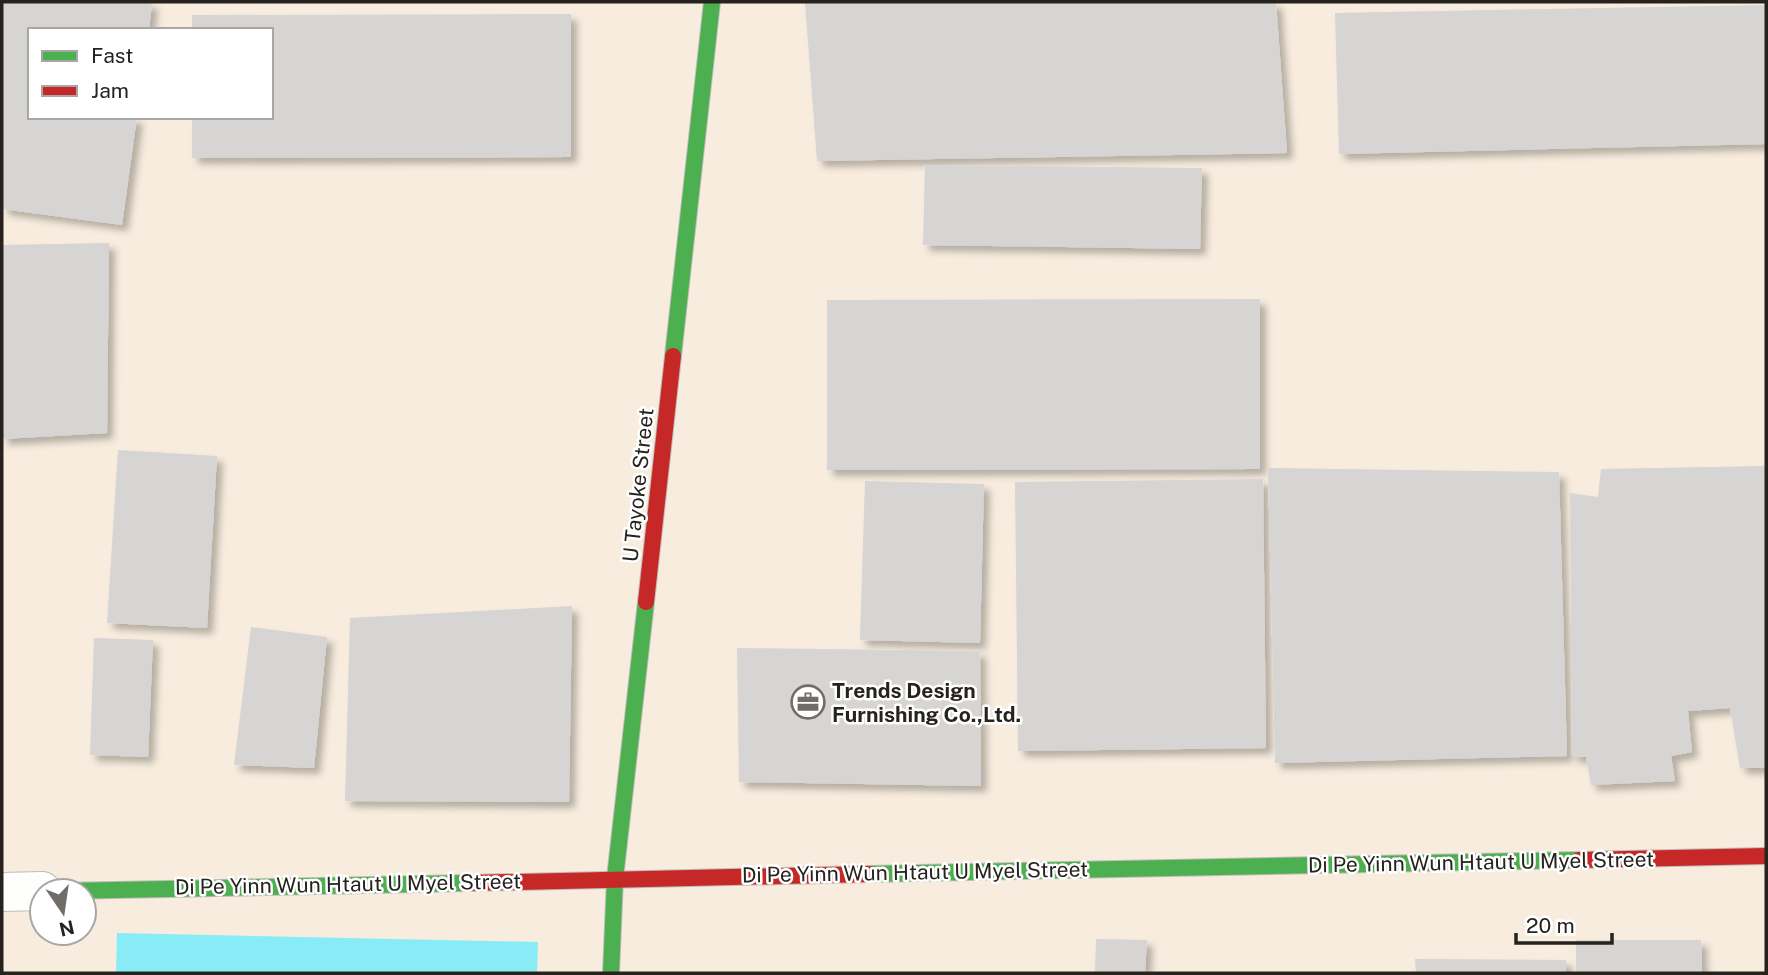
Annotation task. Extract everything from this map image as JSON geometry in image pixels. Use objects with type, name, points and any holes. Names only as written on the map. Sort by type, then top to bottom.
[{"type":"street","name":"U Tayoke Street","points":[[611,973],[615,878],[712,2]]},
{"type":"street","name":"Di Pe Yinn Wun Htaut U Myel Street","points":[[98,890],[1766,856]]},
{"type":"street","points":[[2,892],[28,891]]},
{"type":"shaded area","points":[[2,2],[1766,2],[1766,973],[2,973]]},
{"type":"water","points":[[117,933],[538,942],[537,973],[116,973]]},
{"type":"building","points":[[2,2],[152,2],[149,28],[28,28],[28,119],[137,119],[122,225],[2,209]]},
{"type":"building","points":[[805,2],[1276,2],[1287,153],[817,161]]},
{"type":"building","points":[[1766,5],[1766,144],[1339,154],[1335,13]]},
{"type":"building","points":[[571,14],[571,157],[192,158],[192,119],[273,119],[273,28],[192,28],[192,15]]},
{"type":"building","points":[[925,165],[1202,168],[1200,249],[923,245]]},
{"type":"building","points":[[109,243],[107,433],[2,439],[2,245]]},
{"type":"building","points":[[1260,299],[1260,469],[827,470],[827,300]]},
{"type":"building","points":[[118,450],[217,456],[207,628],[107,623]]},
{"type":"building","points":[[1766,466],[1766,768],[1740,768],[1730,708],[1688,711],[1692,752],[1671,756],[1675,781],[1591,785],[1586,757],[1572,757],[1570,493],[1598,497],[1601,469]]},
{"type":"building","points":[[1268,468],[1559,472],[1567,756],[1275,763]]},
{"type":"building","points":[[1263,479],[1266,748],[1018,751],[1015,482]]},
{"type":"building","points":[[865,481],[984,484],[980,643],[860,640]]},
{"type":"building","points":[[572,606],[569,802],[345,801],[350,618]]},
{"type":"building","points":[[251,627],[327,637],[314,768],[234,765]]},
{"type":"building","points":[[94,638],[153,640],[148,757],[90,755]]},
{"type":"building","points":[[737,648],[980,651],[981,786],[739,782]]},
{"type":"building","points":[[1096,939],[1147,940],[1145,973],[1095,973]]},
{"type":"building","points":[[1576,940],[1701,940],[1702,973],[1576,973]]},
{"type":"building","points":[[1415,959],[1566,960],[1566,973],[1416,973]]},
{"type":"traffic: fast","points":[[673,356],[712,2]]},
{"type":"traffic: fast","points":[[611,973],[615,878],[646,602]]},
{"type":"traffic: fast","points":[[869,874],[1579,860]]},
{"type":"traffic: fast","points":[[98,890],[470,883]]},
{"type":"traffic: jam","points":[[646,602],[673,356]]},
{"type":"traffic: jam","points":[[1579,860],[1766,856]]},
{"type":"traffic: jam","points":[[470,883],[869,874]]},
{"type":"place","name":"Trends Design Furnishing Co.,Ltd.","points":[[808,702]]}]
